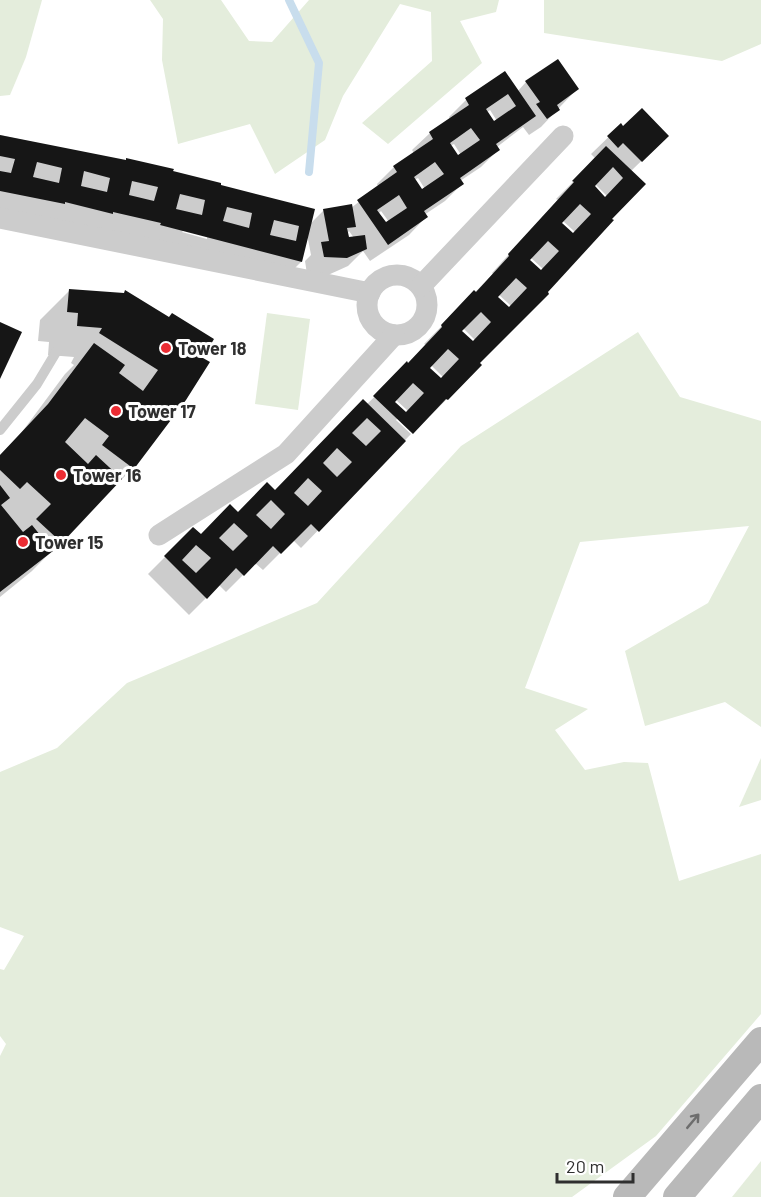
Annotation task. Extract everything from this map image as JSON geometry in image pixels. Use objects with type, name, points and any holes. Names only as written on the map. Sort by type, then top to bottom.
[{"type":"main road","points":[[627,1197],[761,1041]]},
{"type":"main road","points":[[677,1197],[761,1098]]},
{"type":"street","points":[[421,286],[563,136]]},
{"type":"street","points":[[0,218],[370,293]]},
{"type":"street","points":[[404,275],[421,286],[426,295],[426,315],[413,331],[404,335],[394,335],[377,328],[371,320],[367,302],[370,293],[375,284],[384,278],[404,275]]},
{"type":"street","points":[[159,535],[286,454],[394,335]]},
{"type":"lane","points":[[0,430],[37,384],[58,349]]},
{"type":"green space","points":[[0,0],[42,0],[26,57],[10,95],[0,96]]},
{"type":"green space","points":[[150,0],[221,0],[249,41],[272,42],[309,0],[499,0],[496,12],[460,21],[482,63],[388,144],[362,123],[432,61],[431,12],[400,4],[343,96],[325,140],[275,174],[250,124],[178,144],[162,60],[163,19]]},
{"type":"green space","points":[[544,0],[761,0],[761,44],[722,61],[544,33]]},
{"type":"green space","points":[[267,313],[310,319],[298,410],[255,404]]},
{"type":"green space","points":[[638,332],[680,397],[761,421],[761,727],[725,702],[645,726],[625,651],[708,603],[749,526],[580,542],[525,688],[588,709],[555,730],[585,770],[624,762],[648,763],[679,881],[761,854],[761,1014],[656,1136],[572,1197],[0,1197],[0,1056],[6,1044],[0,1036],[0,969],[4,970],[24,936],[0,927],[0,772],[57,748],[127,683],[317,603],[461,446]]},
{"type":"green space","points":[[761,758],[761,800],[739,807]]},
{"type":"green space","points":[[761,1161],[761,1197],[732,1197]]},
{"type":"building","points":[[558,59],[579,89],[557,105],[560,110],[547,119],[536,104],[540,102],[525,81]]},
{"type":"building","points":[[505,71],[536,116],[496,144],[500,150],[460,178],[464,184],[424,211],[428,217],[388,245],[357,200],[397,172],[393,166],[433,139],[429,132],[469,105],[465,98]],"holes":[[[508,94],[516,106],[494,121],[486,109]],[[471,128],[480,140],[458,155],[450,143]],[[435,162],[444,174],[422,189],[414,177]],[[399,195],[407,208],[386,222],[377,210]]]},
{"type":"building","points":[[642,108],[669,136],[642,162],[623,143],[618,148],[607,136],[621,123],[623,126]]},
{"type":"building","points":[[0,135],[174,169],[173,171],[221,183],[221,185],[315,209],[302,262],[160,225],[161,223],[65,202],[65,204],[0,191],[0,171],[11,173],[15,159],[0,156]],"holes":[[[37,162],[62,168],[59,183],[33,177]],[[84,171],[110,178],[107,192],[81,186]],[[132,181],[158,187],[154,201],[129,195]],[[180,194],[205,200],[202,215],[176,209]],[[227,207],[252,213],[249,228],[223,221]],[[274,220],[299,226],[296,241],[270,235]]]},
{"type":"building","points":[[606,146],[646,184],[612,219],[614,220],[548,292],[549,294],[413,434],[373,396],[407,361],[408,363],[474,290],[476,292],[574,182],[572,181]],"holes":[[[613,167],[623,178],[605,197],[595,186]],[[580,204],[591,214],[573,233],[562,223]],[[548,241],[559,251],[541,270],[530,260]],[[516,278],[527,288],[509,307],[498,297]],[[481,312],[491,322],[473,341],[462,331]],[[448,349],[459,359],[441,378],[430,368]],[[413,383],[424,393],[406,412],[395,402]]]},
{"type":"building","points":[[352,204],[356,227],[347,228],[349,237],[365,235],[367,249],[347,258],[324,257],[321,242],[329,241],[323,209]]},
{"type":"building","points":[[69,289],[124,293],[125,290],[169,317],[172,313],[214,339],[203,358],[210,362],[186,400],[134,469],[102,445],[109,436],[85,418],[65,442],[88,464],[96,455],[122,479],[62,543],[36,519],[51,504],[27,482],[20,489],[0,470],[0,455],[48,404],[94,343],[125,365],[119,373],[143,391],[158,370],[99,333],[102,328],[77,326],[78,313],[67,312]]},
{"type":"building","points":[[0,322],[22,332],[0,379]]},
{"type":"building","points":[[363,399],[406,441],[319,532],[311,524],[281,554],[273,546],[244,576],[236,568],[207,599],[164,556],[193,527],[201,534],[230,504],[238,512],[267,482],[275,490]],"holes":[[[367,418],[381,431],[366,446],[352,433]],[[337,448],[352,462],[337,477],[323,463]],[[308,478],[322,491],[308,506],[294,493]],[[271,500],[285,514],[271,529],[256,515]],[[234,523],[248,536],[233,551],[219,538]],[[196,545],[211,558],[196,573],[182,560]]]},
{"type":"building","name":"Tower 15","points":[[0,485],[10,498],[1,505],[23,532],[32,525],[53,551],[0,592]]},
{"type":"waterway","points":[[289,0],[319,63],[309,172]]},
{"type":"place","name":"Tower 18","points":[[166,348]]},
{"type":"place","name":"Tower 17","points":[[116,411]]},
{"type":"place","name":"Tower 16","points":[[61,475]]},
{"type":"place","name":"Tower 15","points":[[23,542]]}]
